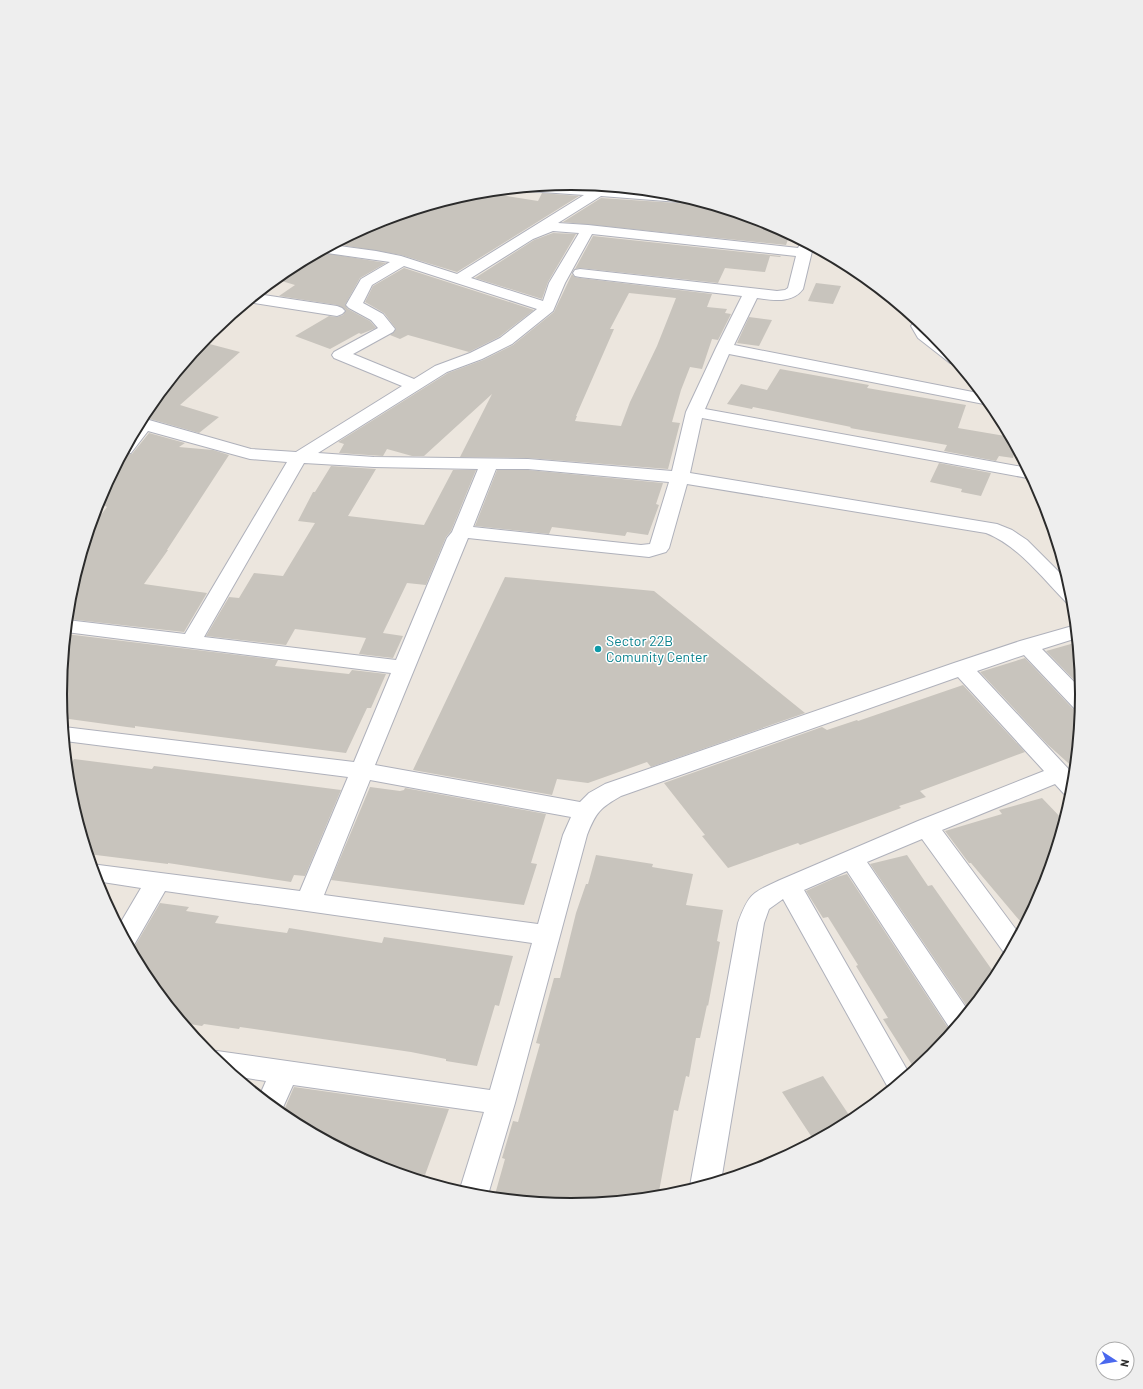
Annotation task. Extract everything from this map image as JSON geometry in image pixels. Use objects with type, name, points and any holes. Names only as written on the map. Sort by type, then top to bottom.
[{"type":"street","points":[[570,190],[646,196]]},
{"type":"street","points":[[459,279],[597,192]]},
{"type":"street","points":[[528,236],[551,227],[806,248]]},
{"type":"street","points":[[192,640],[298,458],[441,369],[476,356],[506,341],[548,308],[557,283],[588,229]]},
{"type":"street","points":[[580,273],[777,296],[790,294],[795,289],[806,248]]},
{"type":"street","points":[[334,250],[376,255],[402,261],[548,308]]},
{"type":"street","points":[[402,261],[366,282],[354,305],[376,317],[388,329],[340,355],[415,385]]},
{"type":"street","points":[[269,290],[272,294],[285,302]]},
{"type":"street","points":[[461,534],[467,532],[641,551],[654,550],[658,548],[661,544],[680,477],[695,412],[724,348],[751,294]]},
{"type":"street","points":[[258,299],[337,311]]},
{"type":"street","points":[[724,348],[980,398]]},
{"type":"street","points":[[695,412],[1025,473]]},
{"type":"street","points":[[146,424],[250,454],[397,463],[488,463],[540,465],[680,477],[990,528],[1005,534],[1020,544],[1065,589]]},
{"type":"street","points":[[308,902],[363,771],[457,538],[461,534],[488,463]]},
{"type":"street","points":[[71,626],[192,640],[404,668]]},
{"type":"street","points":[[475,1189],[501,1102],[575,835],[585,811],[596,799],[613,790],[962,668],[1072,632]]},
{"type":"street","points":[[1027,646],[1076,696]]},
{"type":"street","points":[[706,1181],[751,923],[758,904],[773,893],[927,827],[1066,782],[962,668]]},
{"type":"street","points":[[69,735],[363,771],[585,811]]},
{"type":"street","points":[[927,827],[1011,942]]},
{"type":"street","points":[[852,859],[958,1018]]},
{"type":"street","points":[[100,873],[548,935]]},
{"type":"street","points":[[128,934],[158,881]]},
{"type":"street","points":[[789,886],[898,1079]]},
{"type":"street","points":[[228,1064],[501,1102]]},
{"type":"street","points":[[272,1101],[284,1072]]},
{"type":"building","points":[[542,193],[579,196],[457,272],[401,255],[342,245],[378,228],[409,217],[441,207],[473,200],[501,195],[538,201]]},
{"type":"building","points":[[601,198],[687,204],[734,217],[765,228],[788,239],[786,245],[563,222]]},
{"type":"building","points":[[553,233],[576,234],[548,282],[542,299],[475,278],[534,240]]},
{"type":"building","points":[[593,236],[781,256],[770,256],[765,272],[725,268],[718,283],[580,268],[575,269]]},
{"type":"building","points":[[327,253],[386,263],[360,278],[345,305],[348,309],[370,321],[376,328],[361,334],[359,333],[330,349],[295,336],[329,316],[337,317],[343,315],[346,310],[337,305],[279,296],[295,285],[282,281]]},
{"type":"building","points":[[404,268],[534,310],[499,337],[469,352],[408,335],[400,339],[390,335],[396,329],[384,313],[365,302],[373,286]]},
{"type":"building","points":[[572,274],[575,277],[580,278],[712,294],[707,307],[727,309],[725,313],[731,314],[718,340],[712,339],[702,369],[690,367],[681,390],[672,422],[680,423],[668,469],[528,458],[460,457],[492,394],[424,456],[412,456],[387,449],[383,456],[339,453],[344,444],[338,442],[448,373],[483,360],[513,345],[554,312]],"holes":[[[629,293],[676,298],[657,346],[630,402],[621,426],[575,421],[614,329],[610,329]]]},
{"type":"building","points":[[816,283],[841,286],[833,304],[808,301]]},
{"type":"building","points":[[749,317],[772,320],[759,346],[737,343]]},
{"type":"building","points":[[209,344],[240,352],[180,405],[219,417],[199,433],[149,419],[171,387]]},
{"type":"building","points":[[780,369],[869,385],[867,388],[966,405],[958,428],[1004,436],[1014,453],[1013,458],[999,456],[996,461],[944,451],[947,445],[850,428],[851,427],[753,407],[752,409],[727,404],[741,384],[767,390]]},
{"type":"building","points":[[149,433],[185,443],[179,447],[213,450],[229,455],[168,550],[144,584],[207,593],[184,632],[73,620],[84,564],[99,517],[107,507],[104,505],[105,501],[128,454],[132,454]]},
{"type":"building","points":[[939,463],[991,473],[981,496],[961,492],[962,489],[930,482]]},
{"type":"building","points":[[331,466],[376,469],[348,516],[424,525],[453,470],[476,470],[451,531],[446,537],[426,585],[407,583],[383,633],[403,636],[393,658],[359,654],[366,638],[295,629],[286,645],[206,636],[229,597],[239,598],[254,573],[283,576],[315,523],[298,521],[313,492],[315,492]]},
{"type":"building","points":[[497,470],[528,470],[663,483],[656,504],[659,505],[648,535],[627,532],[625,536],[552,527],[549,534],[475,526]]},
{"type":"building","name":"Sector 22B Comunity Center","points":[[505,577],[654,591],[805,713],[651,767],[647,762],[588,783],[557,779],[552,795],[413,770]]},
{"type":"building","points":[[70,635],[278,660],[275,666],[349,674],[352,670],[386,674],[371,708],[367,708],[346,753],[135,726],[135,728],[68,719],[68,662]]},
{"type":"building","points":[[1073,643],[1076,681],[1046,651]]},
{"type":"building","points":[[1025,658],[1073,709],[1076,710],[1071,766],[1047,744],[980,672]]},
{"type":"building","points":[[963,685],[1025,752],[920,791],[926,797],[899,806],[901,808],[800,845],[798,843],[728,868],[702,836],[705,835],[664,783],[822,727],[827,730],[857,720],[858,721]]},
{"type":"building","points":[[74,759],[152,769],[154,766],[341,790],[305,876],[294,875],[291,882],[168,863],[93,855],[84,825],[72,763]]},
{"type":"building","points":[[370,787],[400,791],[404,790],[405,788],[546,814],[531,863],[537,864],[524,905],[331,880]]},
{"type":"building","points":[[1042,798],[1061,817],[1038,888],[1021,923],[971,863],[969,863],[945,831],[1002,814],[999,810]]},
{"type":"building","points":[[596,855],[653,864],[652,867],[693,874],[686,905],[723,910],[717,941],[720,942],[708,1006],[707,1005],[700,1038],[696,1038],[689,1077],[686,1076],[678,1111],[674,1110],[659,1191],[637,1195],[572,1199],[539,1198],[495,1193],[505,1159],[502,1158],[513,1121],[518,1122],[540,1044],[536,1043],[554,978],[560,978],[576,913],[586,884],[588,884]]},
{"type":"building","points":[[907,855],[928,886],[932,885],[993,972],[968,1007],[870,864]]},
{"type":"building","points":[[847,874],[949,1029],[913,1066],[883,1019],[888,1018],[856,966],[858,965],[828,917],[823,918],[806,891]]},
{"type":"building","points":[[160,903],[189,907],[186,911],[219,916],[215,923],[287,933],[289,928],[382,943],[384,937],[513,956],[499,1006],[495,1005],[477,1066],[446,1061],[446,1059],[411,1052],[268,1031],[240,1027],[239,1029],[204,1024],[202,1026],[190,1024],[171,1002],[152,975],[135,946]]},
{"type":"building","points":[[823,1076],[849,1116],[812,1138],[782,1092]]},
{"type":"building","points":[[294,1087],[449,1109],[425,1175],[421,1174],[420,1176],[378,1161],[348,1147],[284,1109]]},
{"type":"place","name":"Sector 22B Comunity Center","points":[[598,649]]}]
